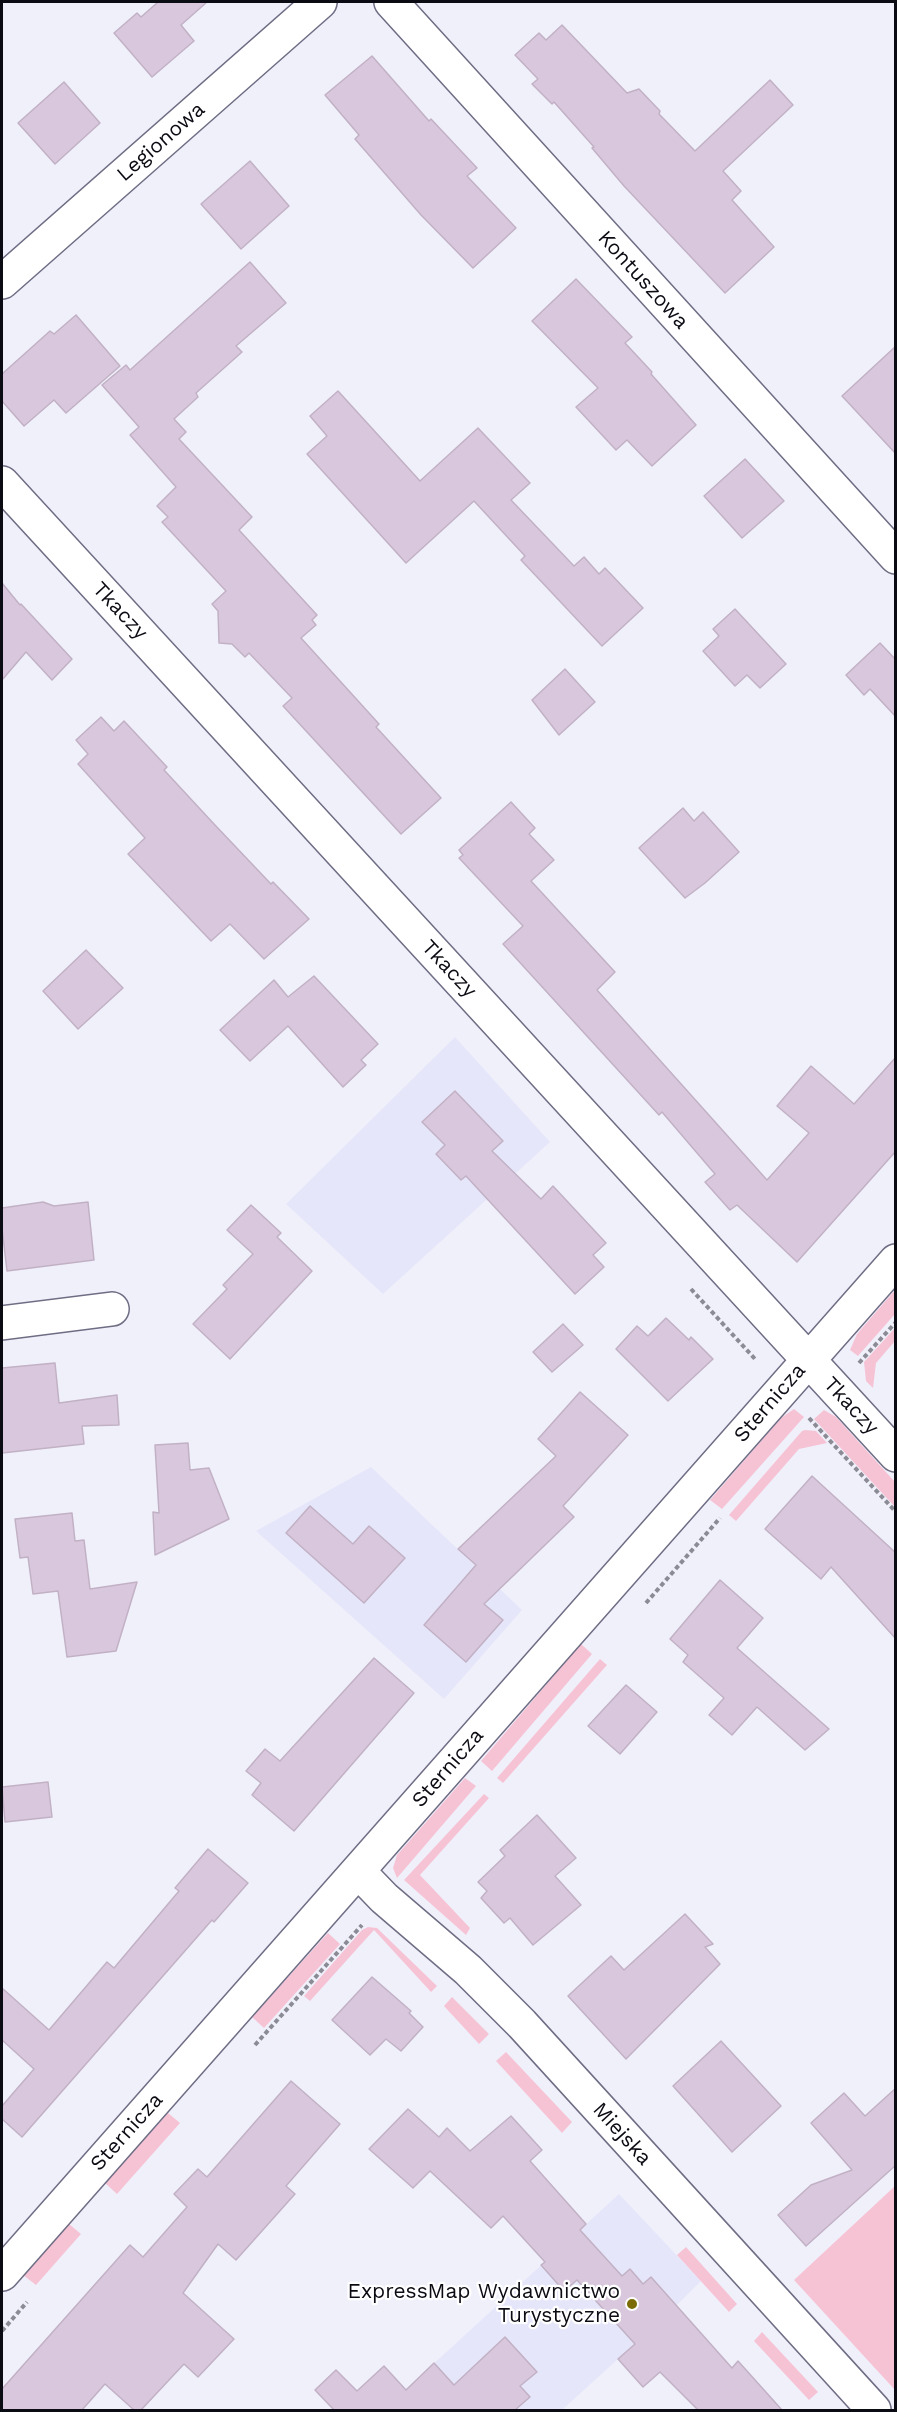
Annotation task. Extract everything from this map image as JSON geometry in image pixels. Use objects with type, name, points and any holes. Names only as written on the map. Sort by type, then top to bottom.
[{"type":"street","name":"Legionowa","points":[[2,282],[320,2]]},
{"type":"street","name":"Kontuszowa","points":[[391,2],[896,557]]},
{"type":"street","name":"Tkaczy","points":[[2,483],[896,1455]]},
{"type":"street","name":"Sternicza","points":[[2,2274],[896,1261]]},
{"type":"street","points":[[2,1323],[112,1309]]},
{"type":"street","name":"Miejska","points":[[358,1871],[384,1898],[468,1970],[522,2024],[874,2410]]},
{"type":"path","points":[[809,1418],[896,1512]]},
{"type":"shaded area","points":[[455,1037],[550,1142],[383,1294],[286,1204]]},
{"type":"shaded area","points":[[895,1290],[895,1314],[858,1356],[850,1350],[857,1334]]},
{"type":"shaded area","points":[[895,1328],[895,1341],[876,1363],[873,1388],[866,1381],[864,1362]]},
{"type":"shaded area","points":[[794,1409],[804,1417],[722,1509],[710,1500],[781,1418]]},
{"type":"shaded area","points":[[824,1410],[836,1417],[895,1482],[895,1507],[814,1419]]},
{"type":"shaded area","points":[[805,1430],[816,1431],[827,1443],[799,1449],[736,1521],[729,1515]]},
{"type":"shaded area","points":[[371,1467],[522,1610],[444,1699],[256,1531]]},
{"type":"shaded area","points":[[581,1644],[592,1654],[492,1771],[481,1761]]},
{"type":"shaded area","points":[[600,1659],[607,1665],[503,1783],[497,1778]]},
{"type":"shaded area","points":[[465,1778],[476,1786],[397,1878],[393,1868],[397,1855]]},
{"type":"shaded area","points":[[484,1794],[489,1798],[420,1875],[470,1928],[466,1935],[404,1880]]},
{"type":"shaded area","points":[[368,1927],[377,1928],[437,1986],[431,1992],[374,1930],[310,2001],[304,1996],[362,1930]]},
{"type":"shaded area","points":[[328,1933],[340,1944],[264,2028],[252,2017]]},
{"type":"shaded area","points":[[452,1997],[489,2034],[479,2044],[444,2006]]},
{"type":"shaded area","points":[[506,2052],[572,2122],[562,2133],[496,2061]]},
{"type":"shaded area","points":[[168,2113],[180,2123],[117,2194],[105,2183]]},
{"type":"shaded area","points":[[895,2186],[895,2390],[794,2280]]},
{"type":"shaded area","points":[[619,2194],[701,2281],[676,2306],[562,2410],[383,2410]]},
{"type":"shaded area","points":[[69,2224],[81,2234],[36,2285],[23,2275]]},
{"type":"shaded area","points":[[686,2247],[737,2304],[729,2312],[677,2255]]},
{"type":"shaded area","points":[[762,2332],[818,2392],[809,2400],[754,2341]]},
{"type":"building","points":[[158,2],[207,2],[181,25],[194,41],[152,77],[114,33],[137,13],[141,17]]},
{"type":"building","points":[[562,25],[627,93],[639,89],[660,111],[659,114],[695,151],[770,80],[793,105],[723,171],[741,191],[732,200],[774,247],[725,293],[624,186],[592,148],[594,147],[554,102],[552,104],[532,84],[538,79],[515,55],[539,33],[546,40]]},
{"type":"building","points":[[372,56],[429,121],[431,119],[477,168],[467,176],[516,228],[473,268],[421,215],[355,139],[359,135],[325,95]]},
{"type":"building","points":[[64,82],[100,123],[55,164],[18,123]]},
{"type":"building","points":[[250,161],[289,206],[241,249],[201,204]]},
{"type":"building","points":[[250,262],[286,303],[236,346],[242,352],[196,393],[198,397],[174,419],[186,432],[179,439],[252,517],[239,530],[317,615],[312,620],[316,625],[301,638],[379,724],[376,727],[441,798],[401,834],[283,706],[292,698],[249,653],[245,657],[232,644],[219,643],[218,611],[212,604],[226,591],[162,522],[168,517],[157,506],[176,487],[130,435],[139,427],[102,385],[126,365],[130,370]]},
{"type":"building","points":[[576,279],[632,337],[625,343],[696,425],[652,466],[627,440],[616,450],[576,407],[598,388],[532,321]]},
{"type":"building","points":[[76,315],[120,366],[66,413],[54,400],[24,426],[2,401],[2,374],[50,331],[54,334]]},
{"type":"building","points":[[896,346],[896,454],[842,396]]},
{"type":"building","points":[[338,391],[420,481],[478,428],[530,483],[511,500],[574,566],[584,557],[599,574],[605,568],[643,608],[602,646],[521,560],[525,556],[474,501],[406,563],[307,454],[327,436],[310,416]]},
{"type":"building","points":[[745,459],[784,501],[742,538],[704,496]]},
{"type":"building","points":[[2,583],[72,659],[52,680],[26,652],[2,680]]},
{"type":"building","points":[[735,609],[786,664],[760,688],[747,675],[735,686],[703,651],[719,636],[713,629]]},
{"type":"building","points":[[880,643],[896,660],[896,717],[870,689],[864,695],[846,675]]},
{"type":"building","points":[[565,669],[595,702],[559,735],[532,700]]},
{"type":"building","points":[[101,717],[114,731],[124,721],[167,767],[164,770],[214,824],[271,884],[273,882],[309,919],[264,959],[230,924],[211,941],[128,854],[145,838],[78,764],[88,754],[76,740]]},
{"type":"building","points":[[511,802],[535,828],[529,834],[554,860],[531,881],[615,972],[597,990],[767,1180],[809,1133],[777,1106],[811,1066],[854,1104],[896,1057],[896,1151],[797,1262],[737,1205],[730,1210],[705,1182],[715,1174],[662,1112],[659,1115],[503,944],[523,926],[459,858],[463,855],[459,850]]},
{"type":"building","points":[[683,808],[694,821],[703,812],[739,852],[685,898],[639,848]]},
{"type":"building","points":[[86,950],[123,988],[78,1029],[43,991]]},
{"type":"building","points":[[314,976],[378,1044],[361,1060],[366,1065],[343,1087],[288,1026],[250,1061],[220,1030],[274,980],[288,997]]},
{"type":"building","points":[[455,1091],[503,1141],[492,1151],[541,1199],[553,1186],[606,1243],[593,1255],[604,1267],[575,1294],[466,1176],[461,1180],[436,1154],[445,1145],[422,1122]]},
{"type":"building","points":[[43,1202],[54,1206],[88,1202],[94,1260],[7,1271],[2,1208]]},
{"type":"building","points":[[251,1205],[281,1233],[277,1237],[312,1271],[230,1359],[193,1324],[227,1289],[223,1285],[253,1254],[227,1230]]},
{"type":"building","points":[[666,1318],[689,1340],[691,1337],[713,1359],[668,1401],[616,1349],[637,1326],[648,1336]]},
{"type":"building","points":[[563,1324],[583,1345],[552,1372],[533,1352]]},
{"type":"building","points":[[55,1363],[59,1403],[117,1395],[119,1425],[82,1426],[84,1444],[2,1453],[2,1368]]},
{"type":"building","points":[[580,1392],[628,1435],[563,1506],[574,1517],[484,1604],[503,1620],[466,1662],[424,1625],[476,1565],[458,1549],[556,1456],[538,1439]]},
{"type":"building","points":[[188,1443],[190,1470],[209,1468],[229,1519],[155,1555],[153,1512],[159,1513],[155,1445]]},
{"type":"building","points":[[812,1476],[896,1553],[896,1639],[831,1567],[821,1579],[765,1529]]},
{"type":"building","points":[[310,1506],[353,1544],[369,1526],[405,1558],[364,1603],[286,1533]]},
{"type":"building","points":[[72,1513],[75,1541],[84,1540],[90,1589],[137,1582],[116,1651],[67,1657],[58,1591],[33,1594],[28,1557],[20,1558],[15,1519]]},
{"type":"building","points":[[720,1580],[763,1618],[737,1648],[829,1729],[805,1750],[757,1707],[732,1735],[709,1715],[724,1698],[683,1662],[688,1655],[670,1639]]},
{"type":"building","points":[[374,1658],[414,1693],[294,1831],[252,1795],[261,1783],[246,1771],[265,1749],[280,1761]]},
{"type":"building","points":[[626,1685],[657,1712],[620,1754],[588,1726]]},
{"type":"building","points":[[48,1782],[52,1817],[5,1822],[2,1787]]},
{"type":"building","points":[[537,1815],[576,1858],[555,1876],[581,1905],[533,1945],[510,1918],[504,1923],[481,1898],[487,1891],[478,1882],[505,1856],[500,1850]]},
{"type":"building","points":[[208,1849],[248,1883],[214,1922],[212,1920],[22,2137],[2,2119],[2,2106],[34,2069],[2,2040],[2,1988],[49,2030],[107,1962],[114,1968],[179,1891],[175,1888]]},
{"type":"building","points":[[685,1914],[713,1944],[705,1947],[720,1964],[626,2059],[568,1996],[611,1956],[624,1970]]},
{"type":"building","points":[[372,1977],[411,2011],[409,2013],[423,2027],[401,2051],[386,2039],[370,2055],[332,2020]]},
{"type":"building","points":[[721,2041],[781,2106],[732,2152],[673,2086]]},
{"type":"building","points":[[291,2081],[340,2124],[286,2186],[295,2194],[236,2260],[218,2244],[183,2293],[234,2339],[198,2377],[184,2364],[141,2410],[134,2410],[105,2384],[82,2410],[2,2410],[2,2389],[130,2245],[143,2257],[187,2207],[174,2194],[198,2169],[207,2177]]},
{"type":"building","points":[[896,2088],[896,2165],[806,2246],[778,2215],[811,2185],[852,2170],[811,2123],[844,2093],[865,2116]]},
{"type":"building","points":[[408,2109],[439,2137],[447,2128],[470,2151],[511,2116],[542,2150],[530,2161],[586,2224],[580,2230],[622,2276],[630,2269],[643,2284],[651,2277],[732,2368],[738,2361],[782,2410],[698,2410],[660,2372],[643,2387],[618,2359],[635,2344],[577,2280],[564,2291],[541,2265],[545,2262],[503,2216],[491,2228],[430,2171],[413,2188],[369,2149]]},
{"type":"building","points":[[505,2337],[537,2372],[520,2386],[530,2397],[515,2410],[334,2410],[315,2390],[336,2370],[357,2391],[384,2366],[406,2390],[434,2363],[454,2385]]},
{"type":"place","name":"ExpressMap Wydawnictwo Turystyczne","points":[[632,2304]]}]
